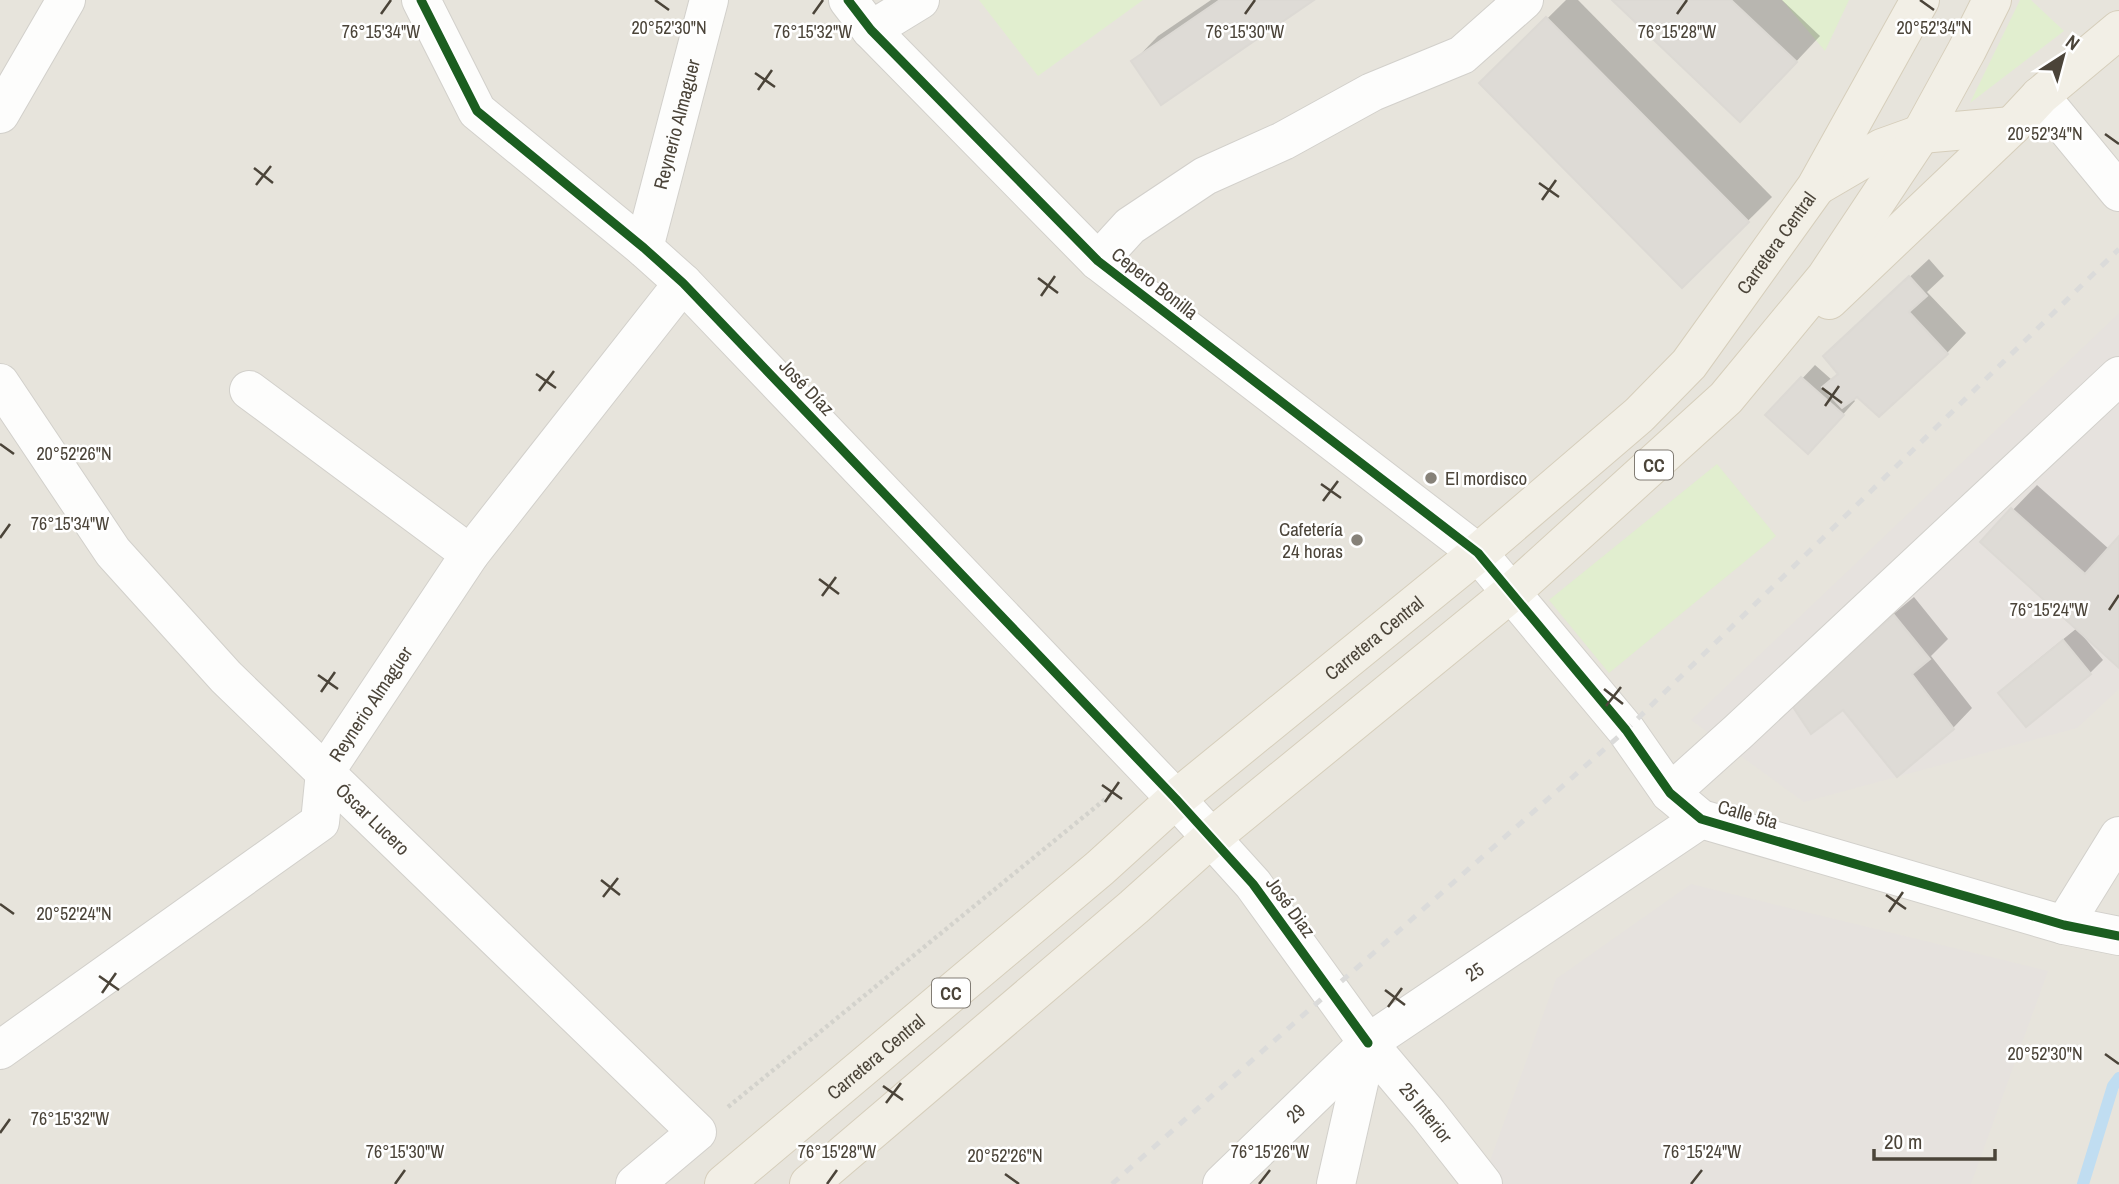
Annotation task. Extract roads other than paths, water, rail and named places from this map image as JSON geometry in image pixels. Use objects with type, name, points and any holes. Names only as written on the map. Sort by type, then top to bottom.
[{"type":"main road","name":"Carretera Central","points":[[723,1184],[1100,868],[1176,799],[1478,554],[1639,415],[1689,364],[1816,187],[1920,0]]},
{"type":"main road","name":"CC","points":[[809,1184],[1211,838],[1511,592],[1726,398],[1826,277],[1921,134],[1968,50],[1992,0]]},
{"type":"main road","points":[[1726,398],[2012,126],[2040,96],[2119,30]]},
{"type":"main road","points":[[1816,187],[1882,148],[1921,134],[2012,126]]},
{"type":"street","points":[[0,114],[66,0]]},
{"type":"street","name":"José Díaz","points":[[421,0],[477,111],[684,283],[1176,799]]},
{"type":"street","name":"Reynerio Almaguer","points":[[644,248],[709,0]]},
{"type":"street","name":"Cepero Bonilla","points":[[848,0],[871,30],[1098,261],[1478,554]]},
{"type":"street","points":[[871,30],[920,0]]},
{"type":"street","points":[[1098,261],[1130,226],[1205,176],[1283,141],[1372,92],[1462,55],[1524,0]]},
{"type":"street","points":[[2040,96],[2119,191]]},
{"type":"street","name":"Reynerio Almaguer","points":[[0,1051],[320,822],[325,772],[470,554],[684,283]]},
{"type":"street","points":[[1670,793],[2119,376]]},
{"type":"street","name":"Óscar Lucero","points":[[0,383],[113,552],[226,677],[697,1132],[635,1184]]},
{"type":"street","points":[[249,390],[470,554]]},
{"type":"street","name":"Calle 5ta","points":[[1478,554],[1626,730],[1670,793],[1701,819],[2064,925],[2119,936]]},
{"type":"street","name":"José Diaz","points":[[1176,799],[1253,884],[1368,1043]]},
{"type":"street","name":"25","points":[[1368,1043],[1701,819]]},
{"type":"street","points":[[2064,925],[2119,836]]},
{"type":"street","points":[[1336,1184],[1368,1043]]},
{"type":"street","name":"29","points":[[1222,1184],[1368,1043]]},
{"type":"street","name":"25 Interior","points":[[1368,1043],[1483,1184]]},
{"type":"waterway","points":[[2083,1184],[2113,1086],[2119,1078]]},
{"type":"railway","points":[[1112,1184],[1626,730],[2119,249]]},
{"type":"place","name":"El mordisco","points":[[1431,478]]},
{"type":"place","name":"Cafetería 24 horas","points":[[1357,540]]}]
